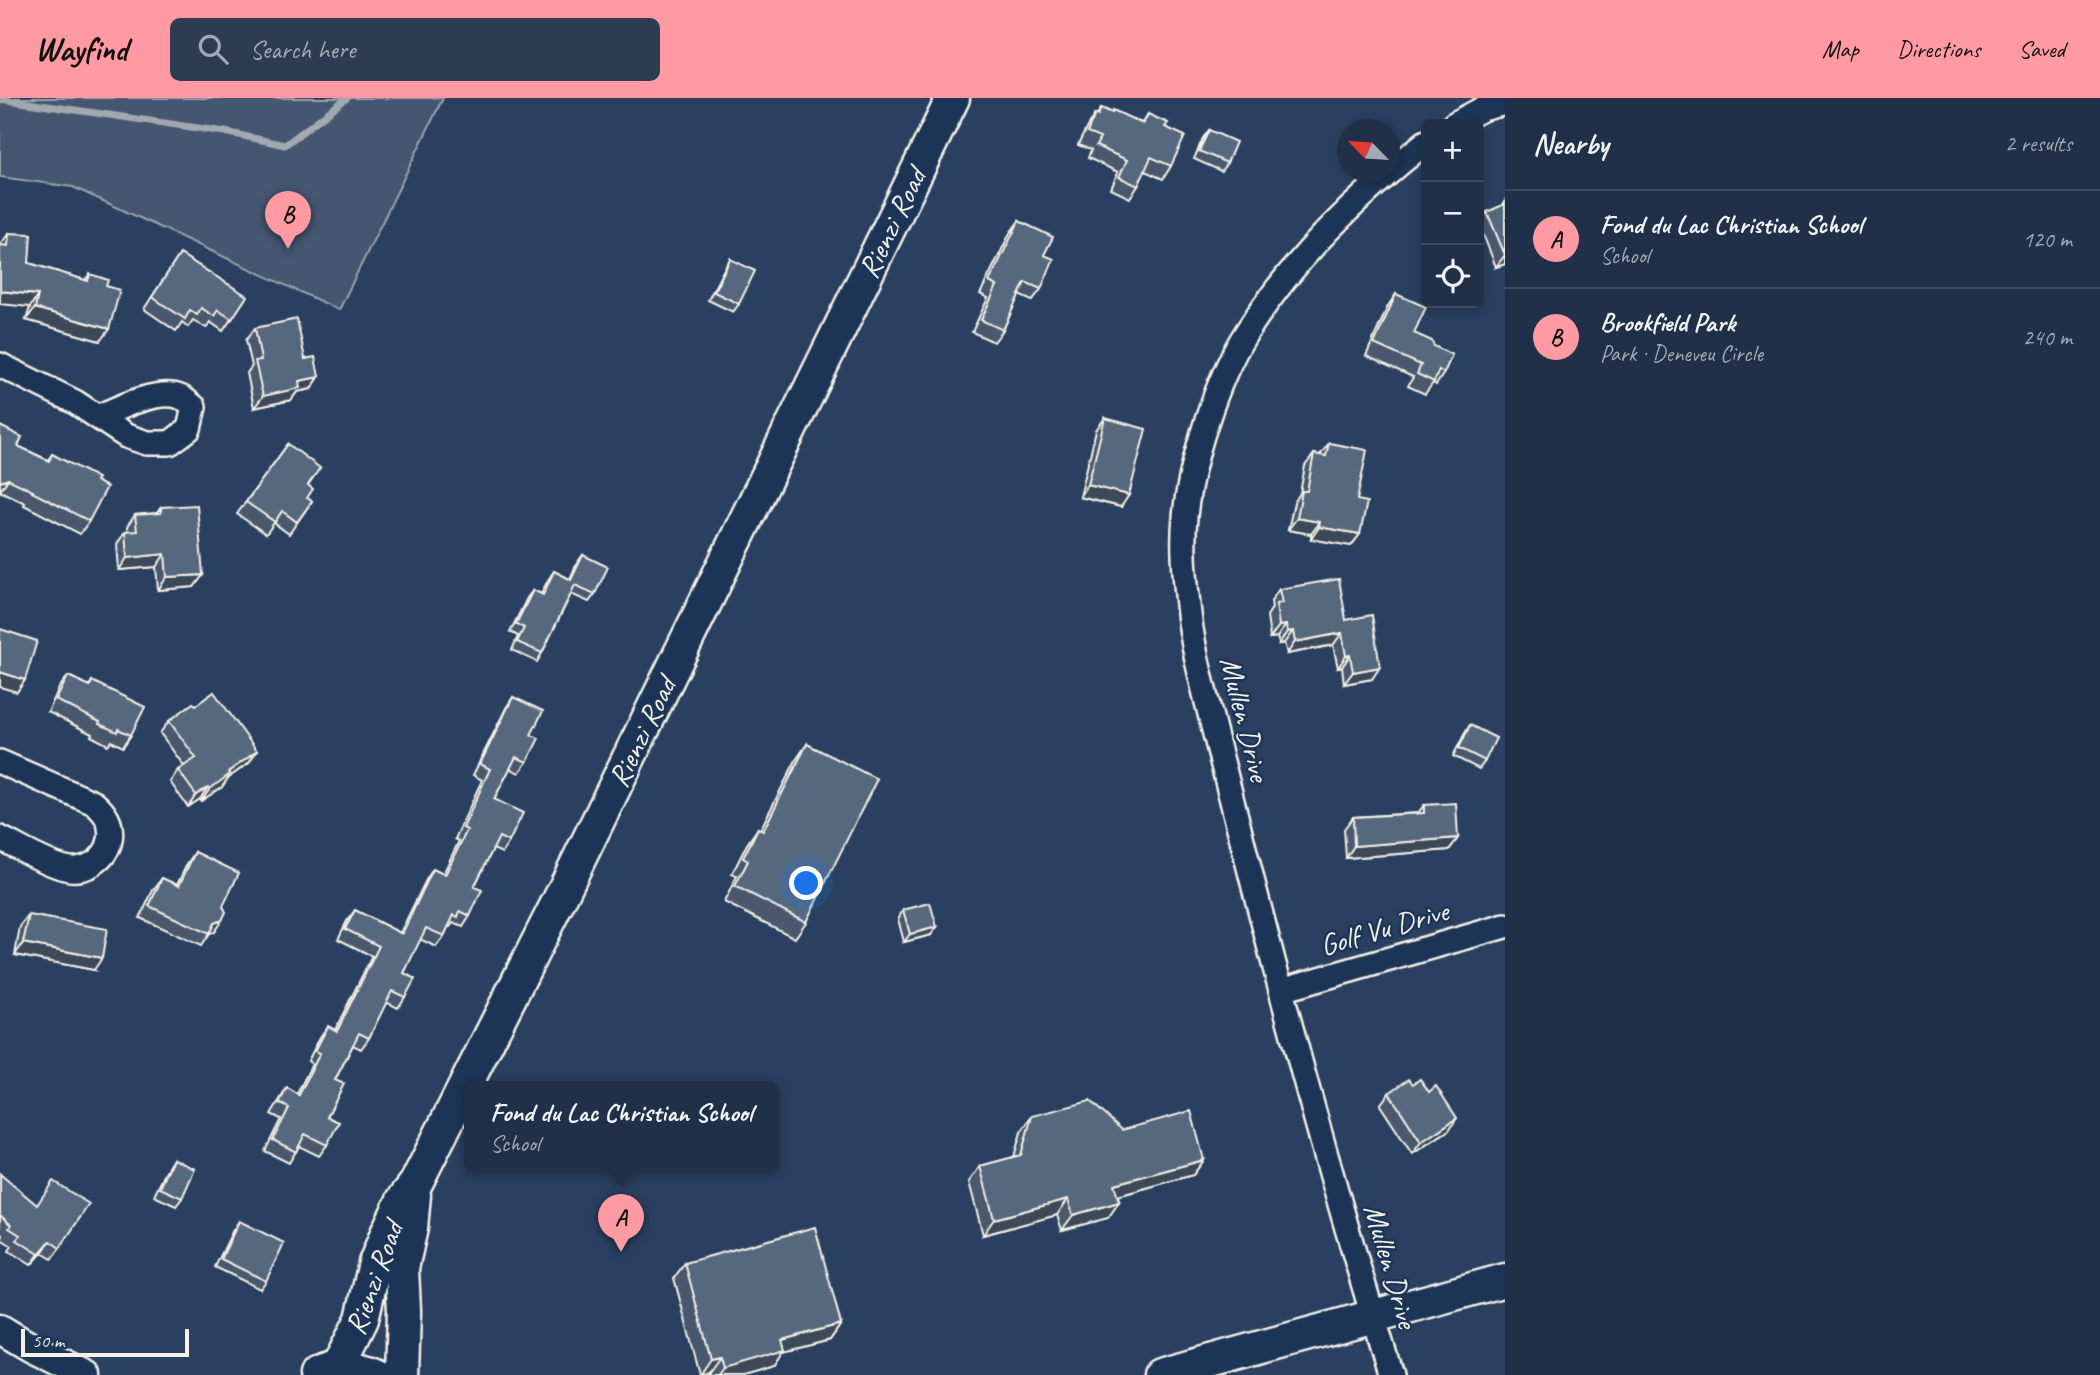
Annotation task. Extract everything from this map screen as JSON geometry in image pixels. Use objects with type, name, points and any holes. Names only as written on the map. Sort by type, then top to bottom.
[{"type":"main road","name":"Rienzi Road","points":[[468,1081],[953,98]]},
{"type":"main road","name":"Rienzi Road","points":[[327,1371],[362,1319],[375,1263],[388,1231],[402,1200],[416,1183],[464,1088]]},
{"type":"main road","points":[[402,1375],[402,1268],[411,1228],[416,1183]]},
{"type":"main road","points":[[1160,1375],[1505,1280]]},
{"type":"main road","points":[[327,1371],[356,1368],[376,1375]]},
{"type":"street","points":[[1463,119],[1482,109],[1505,103]]},
{"type":"street","name":"Mullen Drive","points":[[1391,1375],[1281,990],[1198,667],[1188,609],[1185,515],[1202,438],[1217,395],[1245,334],[1290,271],[1333,224],[1378,181],[1421,146]]},
{"type":"street","points":[[0,365],[75,402],[99,417]]},
{"type":"street","points":[[0,762],[93,803],[102,810],[112,828],[108,851],[91,866],[66,868],[0,838]]},
{"type":"street","name":"Golf Vu Drive","points":[[1281,990],[1505,926]]},
{"type":"street","points":[[0,1329],[87,1375]]},
{"type":"shaded area","points":[[0,98],[443,98],[339,310],[73,187],[0,177]]},
{"type":"building","points":[[1101,108],[1112,113],[1113,110],[1143,124],[1148,114],[1168,123],[1165,127],[1185,136],[1171,166],[1151,157],[1138,186],[1119,177],[1127,160],[1096,146],[1100,138],[1087,133],[1095,114],[1098,116]]},
{"type":"building","points":[[1209,130],[1236,142],[1227,163],[1199,151]]},
{"type":"building","points":[[1505,204],[1505,255],[1487,212]]},
{"type":"building","points":[[1019,221],[1053,237],[1044,255],[1054,259],[1041,289],[1025,282],[1003,330],[981,320],[997,286],[989,282]]},
{"type":"building","points":[[9,233],[31,234],[29,263],[88,281],[90,274],[108,280],[106,286],[120,290],[109,329],[35,308],[38,295],[0,291],[0,245],[8,246]]},
{"type":"building","points":[[180,254],[247,296],[232,319],[218,310],[214,316],[201,308],[197,315],[190,310],[185,319],[152,297]]},
{"type":"building","points":[[730,259],[755,271],[739,304],[714,292]]},
{"type":"building","points":[[1396,294],[1426,308],[1414,333],[1452,355],[1444,373],[1439,370],[1434,382],[1417,374],[1421,365],[1374,344]]},
{"type":"building","points":[[297,319],[305,359],[315,357],[319,377],[299,381],[300,388],[263,396],[255,361],[261,360],[255,328]]},
{"type":"building","points":[[1105,418],[1146,429],[1129,495],[1088,485]]},
{"type":"building","points":[[0,426],[22,437],[18,446],[49,461],[52,454],[98,478],[96,481],[107,487],[89,521],[8,479],[0,482]]},
{"type":"building","points":[[1329,443],[1367,450],[1357,500],[1367,502],[1360,534],[1319,527],[1320,522],[1297,518],[1302,491],[1307,491],[1314,454],[1326,456]]},
{"type":"building","points":[[288,444],[320,468],[308,485],[313,489],[307,498],[312,501],[297,522],[282,511],[275,522],[246,502]]},
{"type":"building","points":[[197,505],[203,575],[167,577],[165,554],[127,558],[125,532],[137,531],[135,515],[161,513],[161,507]]},
{"type":"building","points":[[583,555],[608,567],[595,594],[575,585],[542,653],[517,642],[524,628],[516,624],[533,590],[543,595],[554,571],[571,580]]},
{"type":"building","points":[[1339,579],[1346,620],[1372,615],[1380,667],[1353,672],[1350,655],[1346,656],[1342,633],[1295,642],[1293,631],[1287,632],[1286,625],[1279,626],[1276,604],[1282,603],[1279,589]]},
{"type":"building","points":[[0,629],[37,641],[25,680],[0,672]]},
{"type":"building","points":[[68,676],[90,686],[92,681],[145,707],[131,735],[99,724],[100,722],[56,700]]},
{"type":"building","points":[[214,692],[257,751],[210,789],[208,787],[196,795],[178,770],[196,758],[169,721],[193,703],[196,705]]},
{"type":"building","points":[[513,697],[543,711],[531,735],[539,738],[527,762],[516,757],[494,799],[523,813],[509,842],[499,837],[474,887],[482,890],[470,916],[460,911],[458,917],[454,915],[444,936],[426,928],[404,973],[415,979],[405,997],[392,991],[369,1038],[359,1033],[335,1080],[344,1084],[327,1117],[339,1122],[327,1145],[305,1134],[296,1152],[273,1140],[289,1108],[279,1103],[287,1088],[299,1095],[320,1053],[315,1051],[328,1026],[337,1031],[379,946],[345,929],[355,910],[402,934],[433,869],[445,875],[467,830],[463,828],[490,769],[480,764]]},
{"type":"building","points":[[1470,725],[1496,738],[1485,761],[1459,748]]},
{"type":"building","points":[[807,744],[877,779],[806,922],[735,886],[748,861],[743,858],[758,828],[763,831]]},
{"type":"building","points":[[1456,803],[1458,838],[1354,846],[1353,817],[1424,813],[1424,805]]},
{"type":"building","points":[[195,852],[239,873],[223,906],[226,912],[222,920],[214,923],[209,934],[149,906],[162,878],[179,886]]},
{"type":"building","points":[[930,903],[937,927],[910,934],[903,910]]},
{"type":"building","points":[[29,915],[107,929],[102,958],[23,943]]},
{"type":"building","points":[[1409,1079],[1413,1084],[1420,1079],[1429,1092],[1436,1086],[1457,1118],[1421,1142],[1389,1093]]},
{"type":"building","points":[[1090,1101],[1122,1130],[1191,1111],[1204,1160],[1114,1184],[1119,1202],[1073,1215],[1068,1199],[994,1219],[980,1166],[1021,1155],[1032,1116]]},
{"type":"building","points":[[173,1159],[195,1169],[182,1198],[160,1188]]},
{"type":"building","points":[[0,1174],[37,1205],[53,1181],[89,1204],[60,1248],[50,1241],[39,1254],[17,1240],[20,1235],[9,1228],[11,1225],[0,1215]]},
{"type":"building","points":[[239,1221],[284,1243],[266,1281],[221,1259]]},
{"type":"building","points":[[815,1227],[841,1324],[782,1340],[785,1350],[723,1368],[720,1357],[711,1359],[685,1263]]},
{"type":"waterway","points":[[0,99],[225,132],[285,145],[347,98]]},
{"type":"place","name":"Brookfield Park","points":[[288,249]]},
{"type":"place","name":"Fond du Lac Christian School","points":[[621,1252]]}]
